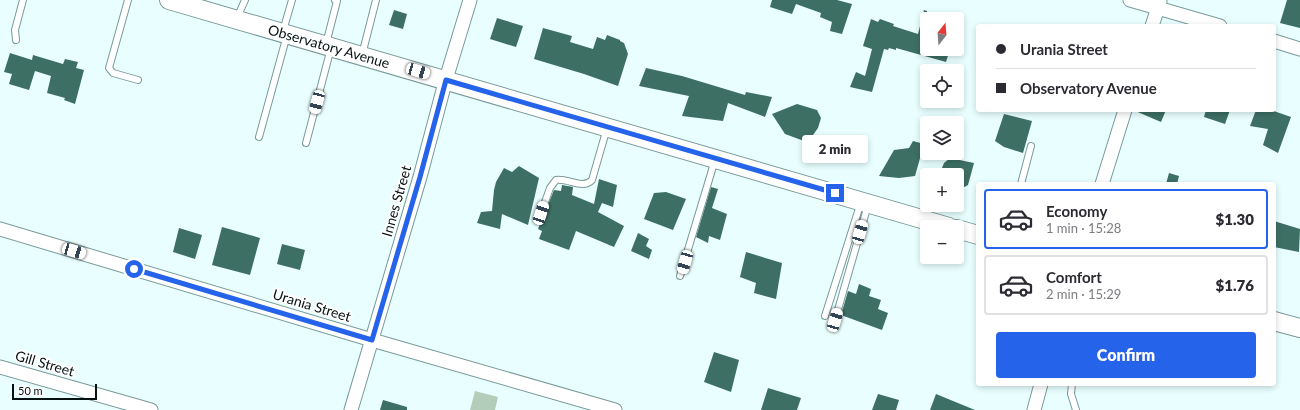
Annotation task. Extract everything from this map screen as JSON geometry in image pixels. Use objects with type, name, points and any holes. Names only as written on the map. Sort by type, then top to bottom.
[{"type":"main road","name":"Observatory Avenue","points":[[169,0],[925,220]]},
{"type":"main road","points":[[964,231],[976,235]]},
{"type":"main road","points":[[1276,322],[1300,328]]},
{"type":"street","name":"Innes Street","points":[[351,410],[420,177],[446,80],[470,0]]},
{"type":"street","points":[[1130,0],[1159,4],[1214,24]]},
{"type":"street","points":[[1153,24],[1159,4]]},
{"type":"street","points":[[1276,43],[1300,49]]},
{"type":"street","points":[[1103,182],[1124,112]]},
{"type":"street","name":"Urania Street","points":[[0,229],[372,340],[615,410]]},
{"type":"street","name":"Gill Street","points":[[0,367],[151,410]]},
{"type":"street","points":[[1034,410],[1040,386]]},
{"type":"lane","points":[[16,40],[15,30],[23,0]]},
{"type":"lane","points":[[128,0],[109,68],[113,72],[138,80]]},
{"type":"lane","points":[[237,20],[245,0]]},
{"type":"lane","points":[[259,137],[292,0]]},
{"type":"lane","points":[[306,143],[329,46],[337,1],[335,0]]},
{"type":"lane","points":[[362,55],[376,0]]},
{"type":"lane","points":[[541,213],[550,188],[556,180],[561,179],[585,185],[592,180],[608,127]]},
{"type":"lane","points":[[1022,182],[1031,146]]},
{"type":"lane","points":[[680,276],[715,158]]},
{"type":"lane","points":[[825,316],[865,202]]},
{"type":"lane","points":[[835,320],[865,202]]},
{"type":"lane","points":[[1072,386],[1071,394],[1076,410]]},
{"type":"green space","points":[[475,391],[498,397],[495,410],[470,410]]},
{"type":"building","points":[[772,0],[837,0],[852,4],[842,34],[830,31],[832,22],[820,17],[821,13],[796,4],[792,14],[770,7]]},
{"type":"building","points":[[1287,0],[1300,0],[1300,28],[1280,23]]},
{"type":"building","points":[[394,10],[407,14],[403,29],[389,25]]},
{"type":"building","points":[[497,18],[523,26],[516,47],[490,39]]},
{"type":"building","points":[[871,19],[878,22],[880,19],[894,24],[893,26],[918,34],[920,26],[920,55],[896,48],[896,50],[889,48],[888,50],[884,49],[872,92],[850,87],[856,72],[865,76],[872,49],[863,46]]},
{"type":"building","points":[[543,28],[572,36],[570,42],[593,49],[597,37],[605,40],[607,35],[624,43],[628,54],[618,86],[534,59]]},
{"type":"building","points":[[10,53],[32,60],[33,55],[63,64],[65,59],[78,62],[76,68],[84,70],[75,104],[64,100],[65,98],[47,93],[51,76],[35,71],[29,90],[9,84],[12,74],[4,72]]},
{"type":"building","points":[[925,56],[948,56],[946,62]]},
{"type":"building","points":[[646,68],[682,76],[745,95],[746,92],[772,97],[765,117],[728,103],[723,121],[682,116],[689,96],[639,86]]},
{"type":"building","points":[[797,104],[817,110],[821,118],[818,128],[813,135],[804,141],[785,134],[772,114]]},
{"type":"building","points":[[1138,112],[1165,112],[1161,122]]},
{"type":"building","points":[[1205,112],[1229,112],[1225,124],[1204,117]]},
{"type":"building","points":[[1255,112],[1276,112],[1291,117],[1278,153],[1263,145],[1268,129],[1250,126]]},
{"type":"building","points":[[1004,114],[1032,121],[1023,153],[1004,147],[995,141]]},
{"type":"building","points":[[913,141],[920,143],[920,158],[915,176],[899,178],[879,176],[894,150],[909,148]]},
{"type":"building","points":[[948,160],[960,160],[974,163],[968,185],[964,187],[964,168],[942,168]]},
{"type":"building","points":[[519,166],[539,178],[528,225],[502,214],[500,229],[477,223],[481,212],[492,211],[496,182],[504,168],[512,172]]},
{"type":"building","points":[[1169,173],[1179,176],[1178,182],[1167,182]]},
{"type":"building","points":[[599,179],[617,185],[613,207],[602,203],[598,212],[624,226],[614,247],[576,231],[569,250],[539,239],[542,231],[538,229],[554,190],[561,191],[562,185],[573,187],[572,195],[594,204]]},
{"type":"building","points":[[711,187],[718,189],[712,208],[727,214],[720,240],[709,236],[708,243],[696,237]]},
{"type":"building","points":[[666,192],[686,199],[673,230],[644,219],[654,193]]},
{"type":"building","points":[[1276,222],[1300,229],[1299,252],[1276,247]]},
{"type":"building","points":[[222,227],[260,238],[250,275],[212,265]]},
{"type":"building","points":[[179,228],[202,235],[195,259],[173,252]]},
{"type":"building","points":[[638,233],[649,239],[646,246],[652,250],[649,259],[631,251]]},
{"type":"building","points":[[282,244],[305,250],[300,270],[277,264]]},
{"type":"building","points":[[746,252],[782,263],[776,299],[754,293],[756,283],[740,277]]},
{"type":"building","points":[[859,284],[871,289],[869,296],[881,300],[878,309],[888,313],[882,330],[841,315],[848,291],[856,294]]},
{"type":"building","points":[[714,352],[739,360],[731,392],[704,382]]},
{"type":"building","points":[[768,388],[801,398],[797,410],[761,410]]},
{"type":"building","points":[[878,394],[899,400],[896,410],[872,410]]},
{"type":"building","points":[[936,394],[975,410],[930,410]]},
{"type":"building","points":[[383,400],[407,407],[407,410],[380,410]]},
{"type":"route","points":[[134,269],[372,340],[420,177],[446,80],[835,193]]}]
